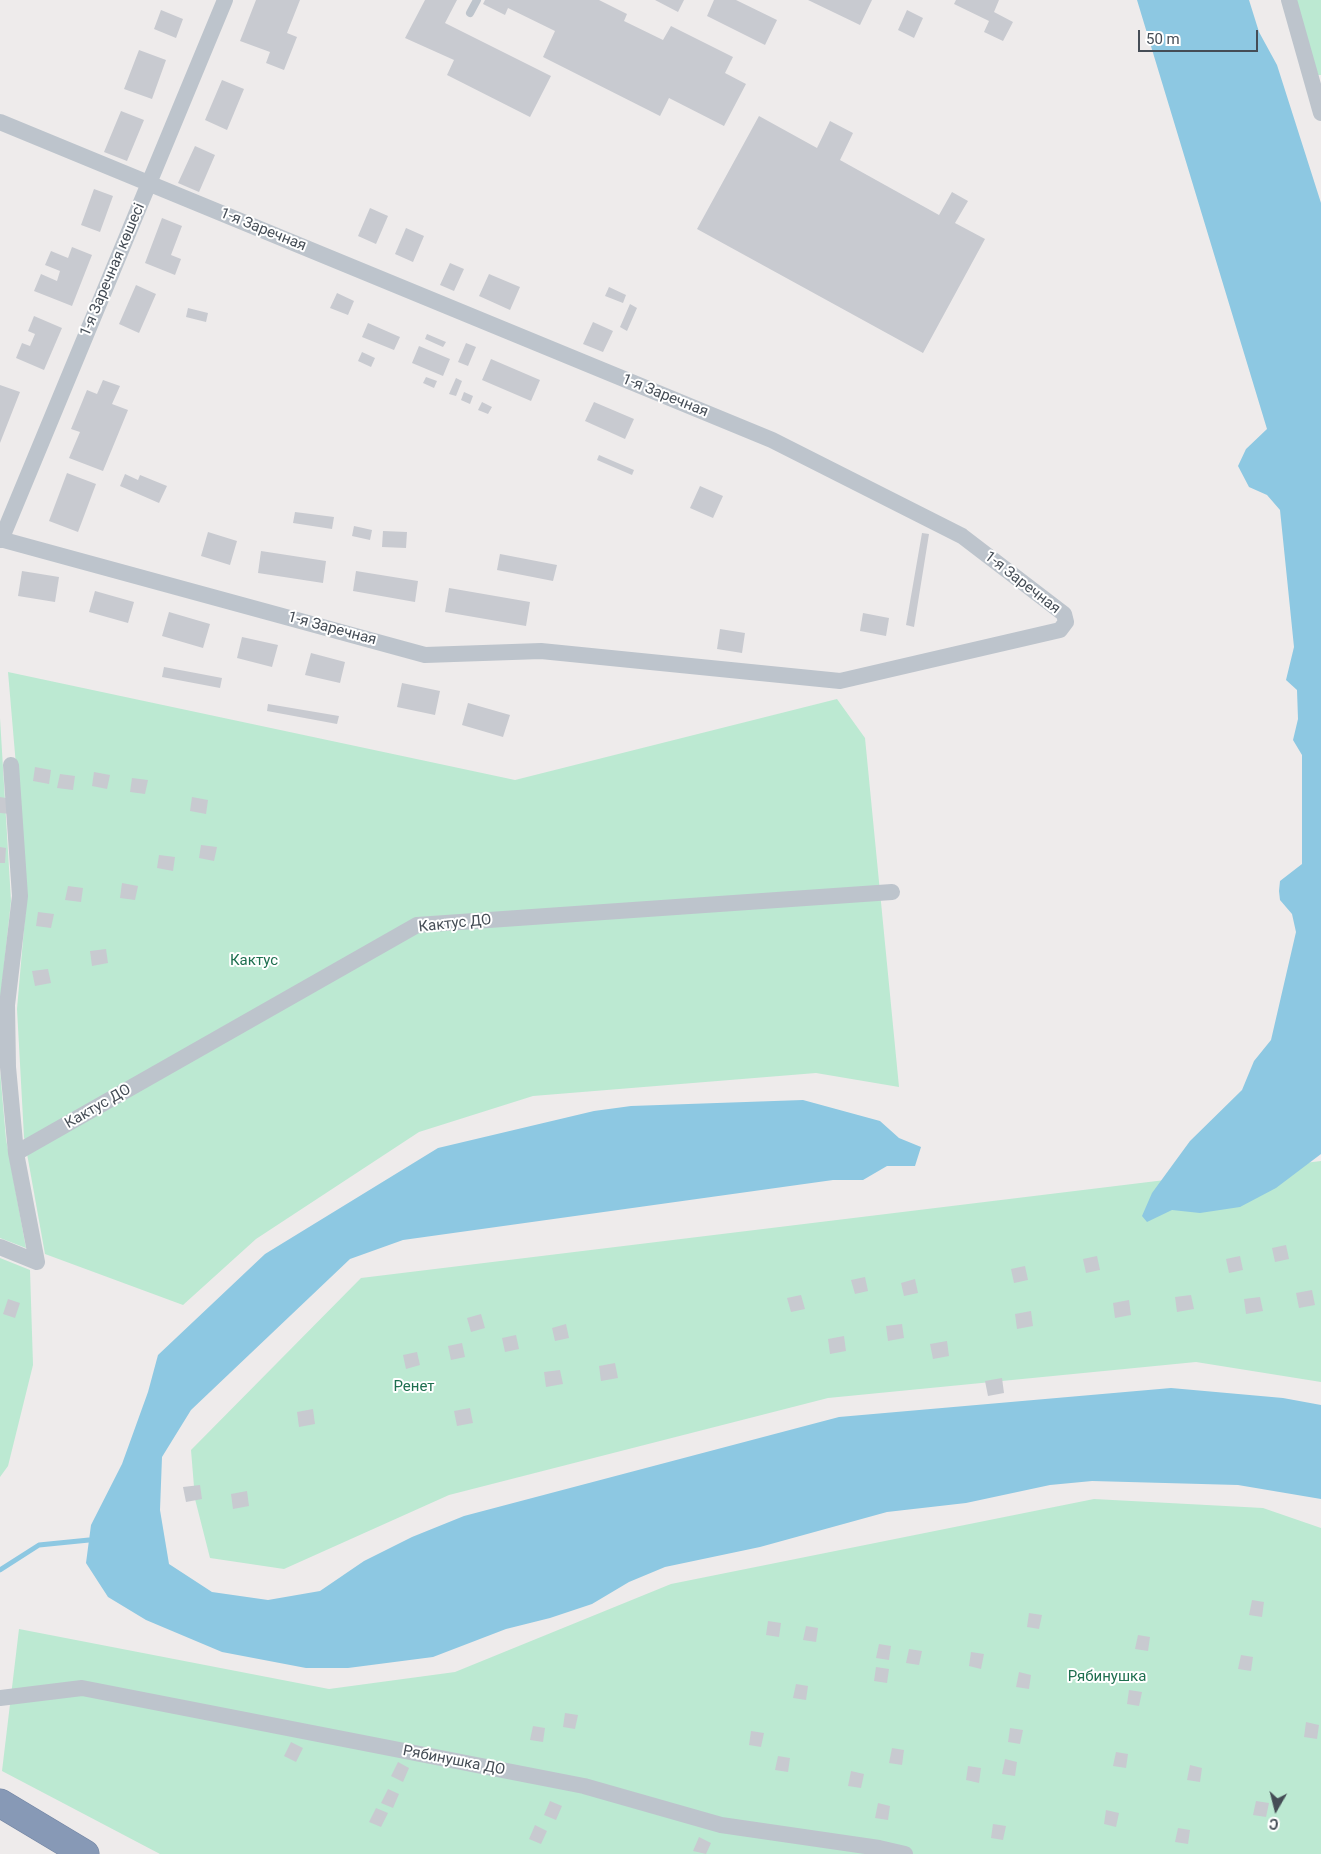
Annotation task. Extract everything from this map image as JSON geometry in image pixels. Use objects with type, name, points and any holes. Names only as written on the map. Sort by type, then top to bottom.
[{"type":"highway","points":[[0,1804],[85,1854]]},
{"type":"street","name":"1-я Заречная көшесі","points":[[0,540],[225,0]]},
{"type":"street","points":[[1289,0],[1321,112]]},
{"type":"street","name":"1-я Заречная","points":[[0,122],[772,440],[962,536],[1064,614],[1066,622],[1060,630],[840,681],[541,651],[425,655],[0,540]]},
{"type":"street","points":[[0,1247],[36,1262],[16,1153],[8,1066],[7,1005],[20,896],[10,765]]},
{"type":"street","name":"Кактус ДО","points":[[16,1153],[417,925],[892,892]]},
{"type":"street","name":"Рябинушка ДО","points":[[0,1698],[82,1688],[584,1786],[721,1825],[879,1848],[905,1854]]},
{"type":"lane","points":[[470,13],[477,0]]},
{"type":"green space","points":[[1295,0],[1321,0],[1321,75],[1318,75]]},
{"type":"green space","name":"Кактус","points":[[8,672],[515,780],[837,699],[865,738],[899,1087],[816,1073],[533,1096],[419,1132],[256,1239],[183,1305],[45,1254],[24,1137],[17,1009],[27,894]]},
{"type":"green space","points":[[0,718],[11,901],[0,1003]]},
{"type":"green space","points":[[0,1071],[6,1139],[26,1248],[0,1238]]},
{"type":"green space","name":"Ренет","points":[[1321,1161],[1321,1382],[1196,1362],[828,1398],[449,1495],[284,1569],[210,1558],[195,1499],[191,1450],[361,1278]]},
{"type":"green space","points":[[0,1258],[30,1270],[33,1365],[8,1466],[0,1477]]},
{"type":"green space","name":"Рябинушка","points":[[1094,1499],[1263,1508],[1321,1528],[1321,1854],[160,1854],[2,1771],[19,1629],[329,1689],[455,1672],[671,1584]]},
{"type":"water","points":[[1137,0],[1249,0],[1259,32],[1277,65],[1321,203],[1321,1154],[1276,1188],[1240,1207],[1200,1213],[1172,1210],[1147,1222],[1142,1216],[1152,1193],[1190,1141],[1242,1090],[1254,1061],[1271,1040],[1296,932],[1292,914],[1280,900],[1279,891],[1280,881],[1302,864],[1302,755],[1293,740],[1298,719],[1297,690],[1286,680],[1294,647],[1280,510],[1267,495],[1249,487],[1238,466],[1246,449],[1267,429]]},
{"type":"water","points":[[803,1100],[880,1121],[899,1138],[921,1147],[915,1166],[887,1166],[863,1180],[833,1180],[403,1240],[350,1259],[191,1410],[162,1457],[160,1510],[169,1564],[212,1592],[268,1600],[320,1591],[364,1561],[412,1537],[464,1516],[839,1417],[1171,1388],[1283,1398],[1321,1405],[1321,1499],[1238,1485],[1092,1481],[1050,1485],[966,1503],[887,1512],[760,1547],[665,1567],[629,1582],[592,1604],[550,1618],[506,1629],[433,1657],[348,1668],[306,1668],[222,1652],[146,1620],[108,1597],[86,1563],[91,1525],[122,1464],[148,1392],[158,1355],[265,1254],[438,1148],[594,1111],[631,1106]]},
{"type":"building","points":[[256,0],[300,0],[287,33],[297,37],[284,70],[266,63],[270,52],[240,41]]},
{"type":"building","points":[[425,0],[457,0],[445,23],[551,76],[530,117],[447,75],[454,60],[405,38]]},
{"type":"building","points":[[485,0],[599,0],[627,14],[624,21],[663,40],[671,26],[733,57],[725,73],[746,84],[724,126],[669,98],[660,116],[543,57],[555,31],[508,8],[505,15],[483,4]]},
{"type":"building","points":[[655,0],[684,0],[678,12]]},
{"type":"building","points":[[714,0],[736,0],[777,20],[765,45],[707,16]]},
{"type":"building","points":[[808,0],[872,0],[860,25]]},
{"type":"building","points":[[956,0],[999,0],[994,12],[1013,22],[1003,41],[984,32],[989,21],[954,4]]},
{"type":"building","points":[[161,10],[183,19],[176,38],[154,29]]},
{"type":"building","points":[[907,10],[923,18],[914,38],[898,30]]},
{"type":"building","points":[[139,50],[166,60],[152,99],[124,89]]},
{"type":"building","points":[[222,80],[244,89],[227,130],[205,120]]},
{"type":"building","points":[[121,111],[144,120],[127,161],[104,152]]},
{"type":"building","points":[[759,116],[817,148],[830,121],[853,133],[840,160],[939,215],[952,192],[968,201],[955,223],[985,239],[923,353],[697,229]]},
{"type":"building","points":[[195,146],[215,155],[199,192],[178,183]]},
{"type":"building","points":[[94,189],[113,196],[100,232],[81,225]]},
{"type":"building","points":[[370,208],[388,216],[376,244],[358,236]]},
{"type":"building","points":[[162,218],[182,226],[171,255],[181,259],[175,275],[145,263]]},
{"type":"building","points":[[406,228],[424,236],[413,262],[395,254]]},
{"type":"building","points":[[72,247],[92,255],[72,306],[34,291],[41,274],[57,281],[60,271],[45,265],[51,251],[68,258]]},
{"type":"building","points":[[450,263],[464,269],[454,291],[440,285]]},
{"type":"building","points":[[489,274],[520,287],[510,310],[479,296]]},
{"type":"building","points":[[136,285],[156,294],[139,333],[119,324]]},
{"type":"building","points":[[609,287],[626,295],[623,303],[605,296]]},
{"type":"building","points":[[337,293],[354,301],[348,315],[330,308]]},
{"type":"building","points":[[630,304],[637,308],[627,331],[620,327]]},
{"type":"building","points":[[188,308],[208,313],[206,322],[186,317]]},
{"type":"building","points":[[34,316],[62,328],[44,370],[16,358],[22,343],[30,346],[35,334],[28,331]]},
{"type":"building","points":[[593,322],[613,331],[603,352],[583,344]]},
{"type":"building","points":[[368,323],[400,337],[394,350],[362,337]]},
{"type":"building","points":[[427,334],[446,342],[443,347],[425,339]]},
{"type":"building","points":[[466,343],[476,347],[468,366],[458,362]]},
{"type":"building","points":[[419,346],[450,359],[443,376],[412,363]]},
{"type":"building","points":[[362,352],[375,358],[371,367],[358,361]]},
{"type":"building","points":[[491,359],[540,380],[531,401],[482,380]]},
{"type":"building","points":[[426,377],[437,381],[434,388],[423,383]]},
{"type":"building","points":[[456,378],[462,381],[456,396],[449,394]]},
{"type":"building","points":[[103,380],[120,386],[112,404],[128,410],[103,471],[69,458],[80,432],[71,429],[87,390],[97,394]]},
{"type":"building","points":[[0,385],[20,392],[0,443]]},
{"type":"building","points":[[464,392],[473,396],[470,404],[461,400]]},
{"type":"building","points":[[482,402],[492,407],[488,414],[478,410]]},
{"type":"building","points":[[594,402],[634,419],[625,439],[585,421]]},
{"type":"building","points":[[599,455],[634,470],[632,475],[597,460]]},
{"type":"building","points":[[67,473],[96,484],[78,532],[49,521]]},
{"type":"building","points":[[125,474],[138,480],[140,475],[167,486],[159,503],[120,486]]},
{"type":"building","points":[[700,486],[723,496],[713,518],[690,508]]},
{"type":"building","points":[[295,512],[334,517],[332,529],[293,523]]},
{"type":"building","points":[[354,526],[372,530],[370,540],[352,536]]},
{"type":"building","points":[[383,531],[407,532],[406,548],[382,547]]},
{"type":"building","points":[[208,532],[237,541],[230,565],[201,556]]},
{"type":"building","points":[[922,533],[929,534],[914,627],[906,625]]},
{"type":"building","points":[[261,551],[326,561],[323,583],[258,573]]},
{"type":"building","points":[[500,554],[557,565],[553,581],[497,570]]},
{"type":"building","points":[[22,571],[59,577],[55,602],[18,596]]},
{"type":"building","points":[[356,571],[418,581],[415,602],[353,591]]},
{"type":"building","points":[[449,588],[530,602],[526,626],[445,612]]},
{"type":"building","points":[[95,591],[134,602],[128,623],[89,612]]},
{"type":"building","points":[[169,612],[210,624],[203,648],[162,636]]},
{"type":"building","points":[[863,613],[889,618],[886,636],[860,631]]},
{"type":"building","points":[[720,629],[745,633],[742,653],[717,649]]},
{"type":"building","points":[[242,637],[278,645],[272,667],[237,658]]},
{"type":"building","points":[[311,653],[345,662],[340,683],[305,675]]},
{"type":"building","points":[[164,667],[222,678],[220,688],[162,677]]},
{"type":"building","points":[[402,683],[440,691],[435,715],[397,707]]},
{"type":"building","points":[[468,703],[510,715],[503,737],[462,725]]},
{"type":"building","points":[[268,704],[339,716],[337,724],[267,711]]},
{"type":"building","points":[[35,767],[51,770],[49,784],[33,781]]},
{"type":"building","points":[[94,772],[110,775],[107,789],[92,786]]},
{"type":"building","points":[[60,774],[75,776],[73,790],[57,788]]},
{"type":"building","points":[[132,778],[148,780],[145,794],[130,792]]},
{"type":"building","points":[[0,797],[12,799],[11,814],[0,813]]},
{"type":"building","points":[[192,797],[208,800],[206,814],[190,811]]},
{"type":"building","points":[[201,845],[217,847],[214,861],[199,858]]},
{"type":"building","points":[[0,847],[6,848],[5,863],[0,863]]},
{"type":"building","points":[[159,855],[175,857],[173,871],[157,868]]},
{"type":"building","points":[[122,883],[138,886],[135,900],[120,898]]},
{"type":"building","points":[[68,886],[83,888],[81,902],[65,900]]},
{"type":"building","points":[[38,912],[54,914],[51,928],[36,926]]},
{"type":"building","points":[[106,949],[108,963],[92,966],[90,951]]},
{"type":"building","points":[[48,969],[51,983],[35,986],[32,971]]},
{"type":"building","points":[[1286,1245],[1289,1259],[1275,1262],[1272,1248]]},
{"type":"building","points":[[1097,1256],[1100,1270],[1086,1273],[1083,1259]]},
{"type":"building","points":[[1240,1256],[1243,1270],[1229,1273],[1226,1259]]},
{"type":"building","points":[[1025,1266],[1028,1280],[1014,1283],[1011,1269]]},
{"type":"building","points":[[865,1277],[868,1291],[855,1294],[851,1280]]},
{"type":"building","points":[[915,1279],[918,1293],[904,1296],[901,1283]]},
{"type":"building","points":[[1312,1290],[1315,1305],[1299,1308],[1296,1293]]},
{"type":"building","points":[[801,1295],[805,1309],[791,1312],[787,1298]]},
{"type":"building","points":[[1191,1295],[1194,1309],[1177,1312],[1175,1297]]},
{"type":"building","points":[[1260,1297],[1263,1311],[1246,1314],[1244,1299]]},
{"type":"building","points":[[8,1299],[20,1303],[15,1318],[3,1314]]},
{"type":"building","points":[[1129,1300],[1131,1315],[1115,1318],[1113,1303]]},
{"type":"building","points":[[1031,1311],[1033,1326],[1017,1329],[1015,1314]]},
{"type":"building","points":[[481,1314],[485,1328],[471,1332],[467,1318]]},
{"type":"building","points":[[566,1324],[569,1338],[555,1341],[552,1328]]},
{"type":"building","points":[[902,1324],[904,1338],[888,1341],[886,1326]]},
{"type":"building","points":[[516,1335],[519,1349],[505,1352],[502,1338]]},
{"type":"building","points":[[844,1336],[846,1351],[830,1354],[828,1339]]},
{"type":"building","points":[[947,1341],[949,1356],[933,1359],[930,1344]]},
{"type":"building","points":[[462,1343],[465,1357],[451,1360],[448,1346]]},
{"type":"building","points":[[417,1352],[420,1365],[406,1369],[403,1355]]},
{"type":"building","points":[[615,1363],[618,1378],[601,1381],[599,1366]]},
{"type":"building","points":[[560,1370],[563,1384],[546,1387],[544,1372]]},
{"type":"building","points":[[1002,1378],[1004,1393],[988,1396],[985,1381]]},
{"type":"building","points":[[470,1408],[473,1423],[457,1426],[454,1411]]},
{"type":"building","points":[[313,1409],[315,1424],[299,1427],[297,1412]]},
{"type":"building","points":[[200,1485],[202,1499],[186,1502],[183,1487]]},
{"type":"building","points":[[247,1491],[249,1506],[233,1509],[231,1494]]},
{"type":"building","points":[[1252,1600],[1264,1602],[1262,1617],[1249,1615]]},
{"type":"building","points":[[1029,1613],[1042,1615],[1039,1629],[1027,1627]]},
{"type":"building","points":[[768,1621],[781,1623],[779,1637],[766,1635]]},
{"type":"building","points":[[806,1626],[818,1628],[816,1642],[803,1640]]},
{"type":"building","points":[[1138,1635],[1150,1637],[1148,1651],[1135,1649]]},
{"type":"building","points":[[879,1644],[891,1646],[889,1660],[876,1658]]},
{"type":"building","points":[[909,1649],[922,1651],[919,1665],[906,1663]]},
{"type":"building","points":[[971,1652],[984,1654],[981,1669],[969,1666]]},
{"type":"building","points":[[1241,1655],[1253,1657],[1251,1671],[1238,1669]]},
{"type":"building","points":[[876,1667],[889,1669],[887,1683],[874,1681]]},
{"type":"building","points":[[1019,1672],[1031,1675],[1029,1689],[1016,1687]]},
{"type":"building","points":[[796,1684],[808,1686],[806,1700],[793,1698]]},
{"type":"building","points":[[1129,1690],[1142,1692],[1139,1706],[1127,1704]]},
{"type":"building","points":[[565,1713],[578,1715],[575,1729],[563,1727]]},
{"type":"building","points":[[1306,1722],[1319,1725],[1317,1739],[1304,1737]]},
{"type":"building","points":[[533,1726],[545,1728],[543,1742],[530,1740]]},
{"type":"building","points":[[1010,1728],[1023,1730],[1020,1744],[1008,1742]]},
{"type":"building","points":[[751,1731],[764,1733],[761,1747],[749,1745]]},
{"type":"building","points":[[291,1742],[303,1748],[296,1762],[284,1756]]},
{"type":"building","points":[[892,1748],[904,1750],[902,1765],[889,1763]]},
{"type":"building","points":[[1116,1752],[1128,1754],[1126,1768],[1113,1766]]},
{"type":"building","points":[[778,1756],[790,1758],[788,1772],[775,1770]]},
{"type":"building","points":[[1005,1759],[1017,1762],[1015,1776],[1002,1774]]},
{"type":"building","points":[[398,1762],[409,1768],[403,1782],[391,1776]]},
{"type":"building","points":[[1190,1765],[1202,1768],[1200,1782],[1187,1780]]},
{"type":"building","points":[[968,1766],[981,1768],[979,1783],[966,1780]]},
{"type":"building","points":[[851,1771],[864,1774],[861,1788],[848,1786]]},
{"type":"building","points":[[388,1789],[399,1794],[393,1808],[381,1803]]},
{"type":"building","points":[[550,1801],[562,1806],[556,1820],[544,1815]]},
{"type":"building","points":[[1256,1801],[1269,1803],[1266,1817],[1253,1815]]},
{"type":"building","points":[[878,1803],[890,1806],[888,1820],[875,1818]]},
{"type":"building","points":[[376,1808],[388,1813],[381,1827],[369,1822]]},
{"type":"building","points":[[1106,1810],[1119,1813],[1116,1827],[1104,1824]]},
{"type":"building","points":[[993,1824],[1006,1826],[1003,1840],[991,1838]]},
{"type":"building","points":[[535,1825],[547,1831],[541,1844],[529,1839]]},
{"type":"building","points":[[1178,1828],[1190,1830],[1188,1844],[1175,1842]]},
{"type":"building","points":[[699,1837],[711,1843],[706,1854],[693,1851]]},
{"type":"waterway","points":[[0,1570],[39,1545],[89,1540]]}]
